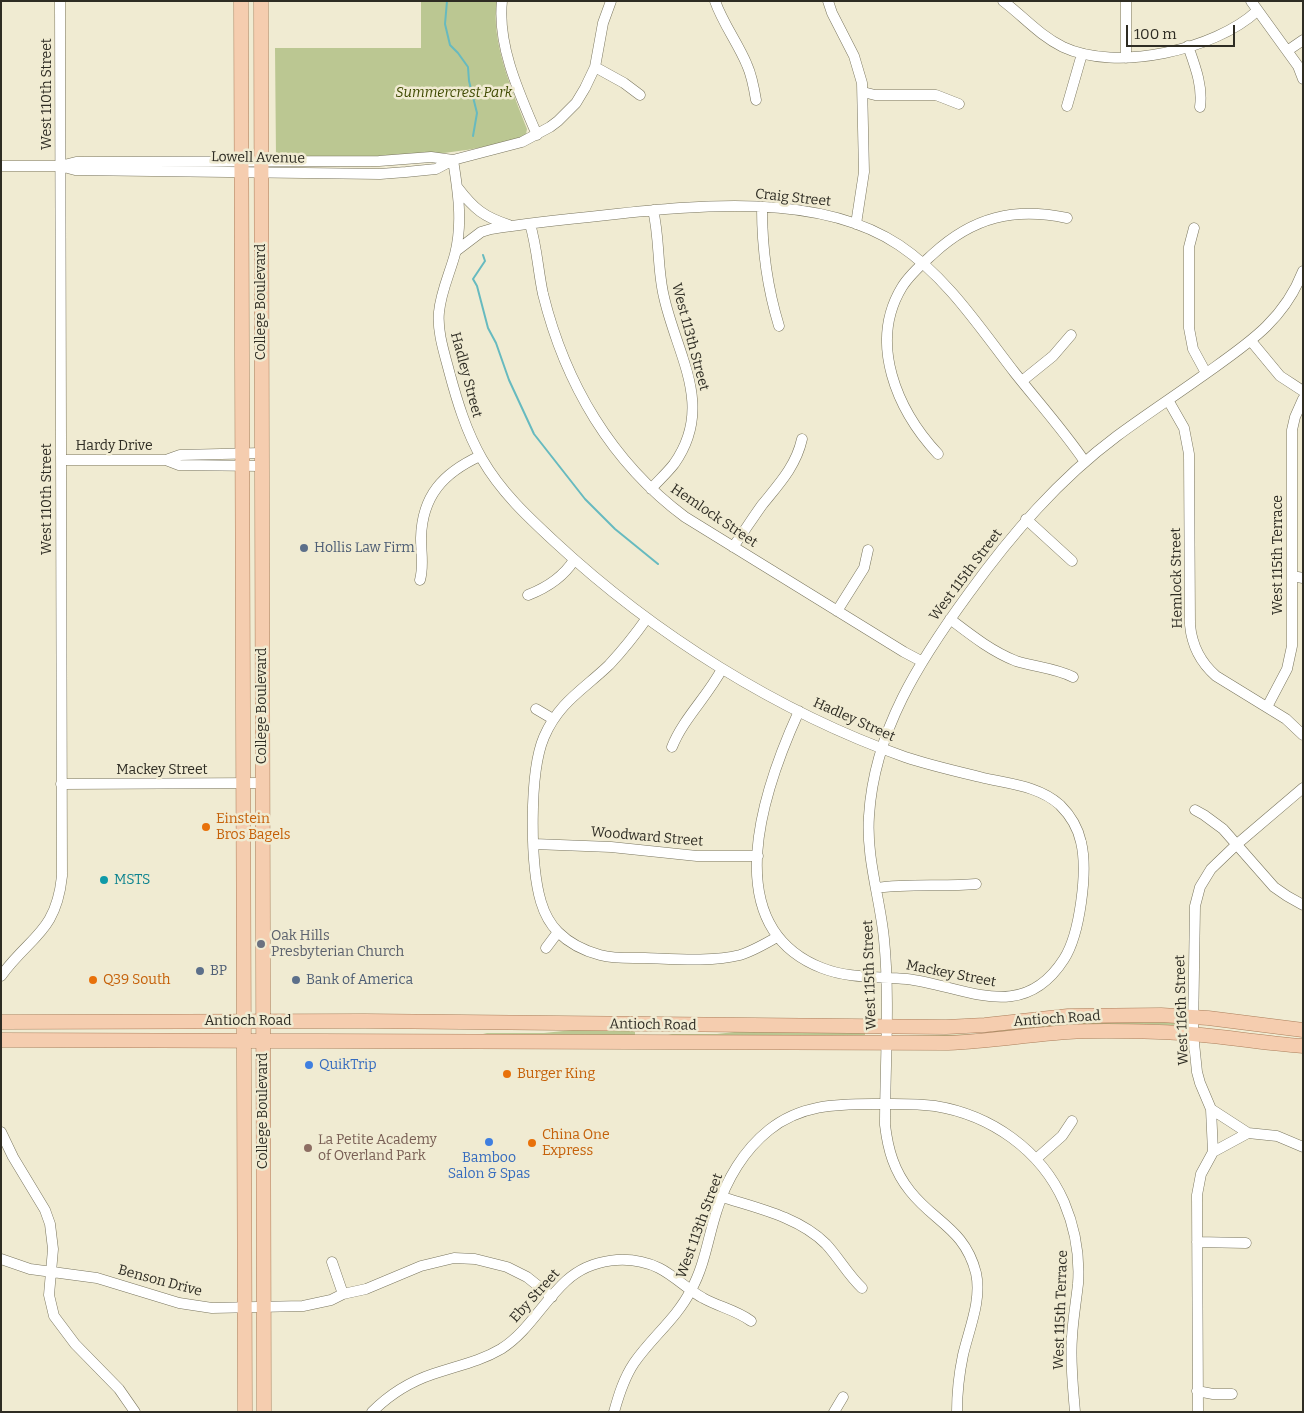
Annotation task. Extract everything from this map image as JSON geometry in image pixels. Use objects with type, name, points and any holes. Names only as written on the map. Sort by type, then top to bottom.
[{"type":"main road","name":"College Boulevard","points":[[241,1],[246,1412]]},
{"type":"main road","name":"College Boulevard","points":[[261,1],[264,1412]]},
{"type":"main road","name":"Antioch Road","points":[[1,1022],[263,1021],[966,1027],[1048,1017],[1085,1015],[1193,1016],[1303,1030]]},
{"type":"main road","points":[[1,1031],[17,1030],[26,1022]]},
{"type":"main road","name":"Antioch Road","points":[[1,1040],[886,1043],[968,1042],[1070,1032],[1161,1032],[1303,1046]]},
{"type":"street","name":"West 110th Street","points":[[1,976],[45,927],[58,902],[62,876],[60,1]]},
{"type":"street","points":[[502,1],[502,26],[505,46],[516,88],[537,135]]},
{"type":"street","name":"Lowell Avenue","points":[[1,166],[60,166],[76,162],[391,173],[436,169],[453,160],[522,142],[537,135],[558,121],[576,103],[595,66],[603,23],[611,1]]},
{"type":"street","points":[[715,1],[747,64],[756,100]]},
{"type":"street","points":[[828,1],[854,56],[859,69],[863,92],[864,172],[856,224]]},
{"type":"street","points":[[1003,1],[1037,32],[1065,48],[1082,54],[1106,58],[1126,58],[1156,54],[1188,46],[1234,28],[1257,11]]},
{"type":"street","points":[[1126,1],[1126,58]]},
{"type":"street","points":[[1251,1],[1298,66],[1303,79]]},
{"type":"street","points":[[1287,51],[1303,40]]},
{"type":"street","points":[[1188,46],[1199,81],[1200,107]]},
{"type":"street","points":[[1067,106],[1082,54]]},
{"type":"street","points":[[595,66],[640,95]]},
{"type":"street","points":[[863,92],[875,95],[936,95],[959,104]]},
{"type":"street","name":"Hadley Street","points":[[453,160],[460,214],[456,251],[442,293],[439,310],[442,343],[459,407],[467,429],[480,456],[496,482],[511,500],[594,578],[647,618],[722,670],[799,711],[882,749],[941,768],[1032,788],[1055,801],[1072,821],[1081,842],[1083,857],[1081,899]]},
{"type":"street","name":"Craig Street","points":[[457,187],[473,207],[482,214],[511,226]]},
{"type":"street","points":[[762,208],[764,252],[769,286],[779,326]]},
{"type":"street","name":"Craig Street","points":[[456,251],[481,232],[511,226],[653,210],[762,208],[820,213],[856,224],[899,245],[923,263],[944,283],[1085,462]]},
{"type":"street","name":"West 113th Street","points":[[651,489],[673,465],[681,452],[691,424],[693,410],[690,382],[668,318],[663,293],[653,210]]},
{"type":"street","points":[[938,454],[920,432],[902,401],[893,378],[887,353],[887,329],[896,299],[910,276],[923,263],[945,243],[978,223],[995,217],[1030,212],[1067,218]]},
{"type":"street","name":"Hemlock Street","points":[[530,224],[534,235],[543,294],[559,346],[587,407],[626,464],[651,489],[685,517],[904,652],[922,661]]},
{"type":"street","points":[[1194,228],[1189,247],[1189,328],[1193,349],[1206,373]]},
{"type":"street","name":"West 115th Street","points":[[957,1412],[959,1374],[977,1298],[975,1271],[965,1246],[957,1235],[911,1192],[896,1171],[887,1142],[884,938],[870,855],[869,816],[872,789],[882,749],[896,710],[922,661],[987,568],[1026,519],[1052,492],[1114,438],[1252,341],[1270,325],[1293,292],[1303,271]]},
{"type":"street","points":[[1022,381],[1053,356],[1071,335]]},
{"type":"street","points":[[1252,341],[1280,376],[1303,391]]},
{"type":"street","name":"West 115th Terrace","points":[[1267,707],[1283,677],[1292,646],[1292,430],[1295,417],[1303,399]]},
{"type":"street","name":"Hemlock Street","points":[[1168,400],[1184,428],[1189,454],[1190,624],[1194,646],[1203,662],[1216,676],[1267,707],[1294,726],[1303,735]]},
{"type":"street","points":[[733,547],[793,465],[802,439]]},
{"type":"street","name":"Hardy Drive","points":[[61,460],[166,460],[180,455],[262,460]]},
{"type":"street","points":[[420,580],[422,525],[431,496],[448,474],[480,456]]},
{"type":"street","points":[[1026,519],[1072,561]]},
{"type":"street","points":[[837,611],[864,568],[868,550]]},
{"type":"street","points":[[528,595],[560,577],[574,560]]},
{"type":"street","points":[[1292,576],[1303,578]]},
{"type":"street","points":[[647,618],[624,649],[608,666],[569,698],[544,737],[536,766],[533,803],[538,888],[546,914],[558,932],[579,948],[603,956],[674,959],[718,958],[753,951],[777,937],[764,913],[760,898],[758,882],[760,827],[767,793],[781,752],[799,711]]},
{"type":"street","points":[[950,619],[1000,654],[1018,661],[1063,672],[1073,677]]},
{"type":"street","points":[[672,747],[682,726],[704,699],[722,670]]},
{"type":"street","points":[[536,709],[554,719]]},
{"type":"street","name":"Mackey Street","points":[[62,784],[262,783]]},
{"type":"street","name":"West 116th Street","points":[[1213,1152],[1211,1109],[1200,1083],[1193,1034],[1194,920],[1196,900],[1200,886],[1211,869],[1303,788]]},
{"type":"street","points":[[1195,810],[1204,814],[1223,829],[1274,887],[1303,904]]},
{"type":"street","name":"Woodward Street","points":[[534,844],[611,847],[697,856],[758,856]]},
{"type":"street","points":[[876,888],[907,884],[956,886],[976,884]]},
{"type":"street","name":"Mackey Street","points":[[777,937],[811,963],[825,970],[844,975],[913,980],[990,997],[1011,996],[1032,989],[1051,976],[1065,957],[1074,935],[1081,899]]},
{"type":"street","points":[[546,948],[558,932]]},
{"type":"street","name":"West 113th Street","points":[[614,1412],[619,1393],[634,1363],[675,1316],[692,1290],[702,1266],[728,1182],[744,1156],[757,1141],[782,1120],[798,1113],[824,1106],[843,1104],[885,1104]]},
{"type":"street","name":"West 115th Terrace","points":[[885,1104],[933,1106],[974,1116],[1010,1136],[1036,1159],[1046,1171],[1063,1201],[1071,1222],[1076,1244],[1078,1284],[1071,1358],[1075,1412]]},
{"type":"street","points":[[1211,1109],[1248,1133],[1277,1136],[1288,1139],[1303,1147]]},
{"type":"street","points":[[1036,1159],[1062,1136],[1072,1121]]},
{"type":"street","points":[[1,1132],[13,1157],[45,1210],[50,1224],[53,1238],[49,1295],[54,1316],[75,1344],[90,1357],[119,1389],[135,1412]]},
{"type":"street","points":[[1198,1412],[1196,1242],[1198,1186],[1201,1174],[1213,1152],[1248,1133]]},
{"type":"street","points":[[722,1197],[789,1220],[812,1233],[836,1255],[862,1288]]},
{"type":"street","points":[[1196,1242],[1246,1243]]},
{"type":"street","name":"Benson Drive","points":[[1,1259],[30,1269],[97,1278],[179,1303],[198,1306],[245,1308],[303,1306],[331,1300],[420,1266],[454,1258],[475,1259],[507,1267],[527,1278],[552,1297]]},
{"type":"street","name":"Eby Street","points":[[372,1412],[398,1390],[413,1382],[472,1363],[501,1349],[526,1328],[568,1279],[593,1265],[616,1260],[632,1260],[659,1268],[701,1297],[737,1312],[751,1321]]},
{"type":"street","points":[[332,1262],[343,1294]]},
{"type":"street","points":[[1197,1391],[1213,1394],[1232,1394]]},
{"type":"street","points":[[834,1412],[843,1397]]},
{"type":"green space","name":"Summercrest Park","points":[[421,1],[497,1],[497,33],[500,49],[504,66],[527,129],[526,134],[523,137],[493,145],[463,151],[432,154],[369,157],[276,157],[275,48],[421,48]]},
{"type":"green space","points":[[1083,1020],[1178,1022],[1178,1024],[1132,1024],[978,1038],[907,1036],[982,1034],[1008,1028]]},
{"type":"green space","points":[[573,1030],[628,1030],[635,1032],[635,1036],[483,1036],[483,1034],[487,1033],[544,1033]]},
{"type":"green space","points":[[743,1031],[865,1033],[865,1035],[668,1037],[668,1035],[672,1034],[717,1034]]},
{"type":"waterway","points":[[447,1],[445,24],[450,45],[468,67],[469,81],[477,113],[473,136]]},
{"type":"waterway","points":[[483,255],[485,261],[473,279],[477,286],[488,328],[534,434],[585,499],[615,529],[658,564]]},
{"type":"place","name":"Hollis Law Firm","points":[[304,548]]},
{"type":"place","name":"Einstein Bros Bagels","points":[[206,827]]},
{"type":"place","name":"MSTS","points":[[104,880]]},
{"type":"place","name":"Oak Hills Presbyterian Church","points":[[261,944]]},
{"type":"place","name":"BP","points":[[200,971]]},
{"type":"place","name":"Q39 South","points":[[93,980]]},
{"type":"place","name":"Bank of America","points":[[296,980]]},
{"type":"place","name":"QuikTrip","points":[[309,1065]]},
{"type":"place","name":"Burger King","points":[[507,1074]]},
{"type":"place","name":"Bamboo Salon & Spas","points":[[489,1142]]},
{"type":"place","name":"China One Express","points":[[532,1143]]},
{"type":"place","name":"La Petite Academy of Overland Park","points":[[308,1148]]}]
